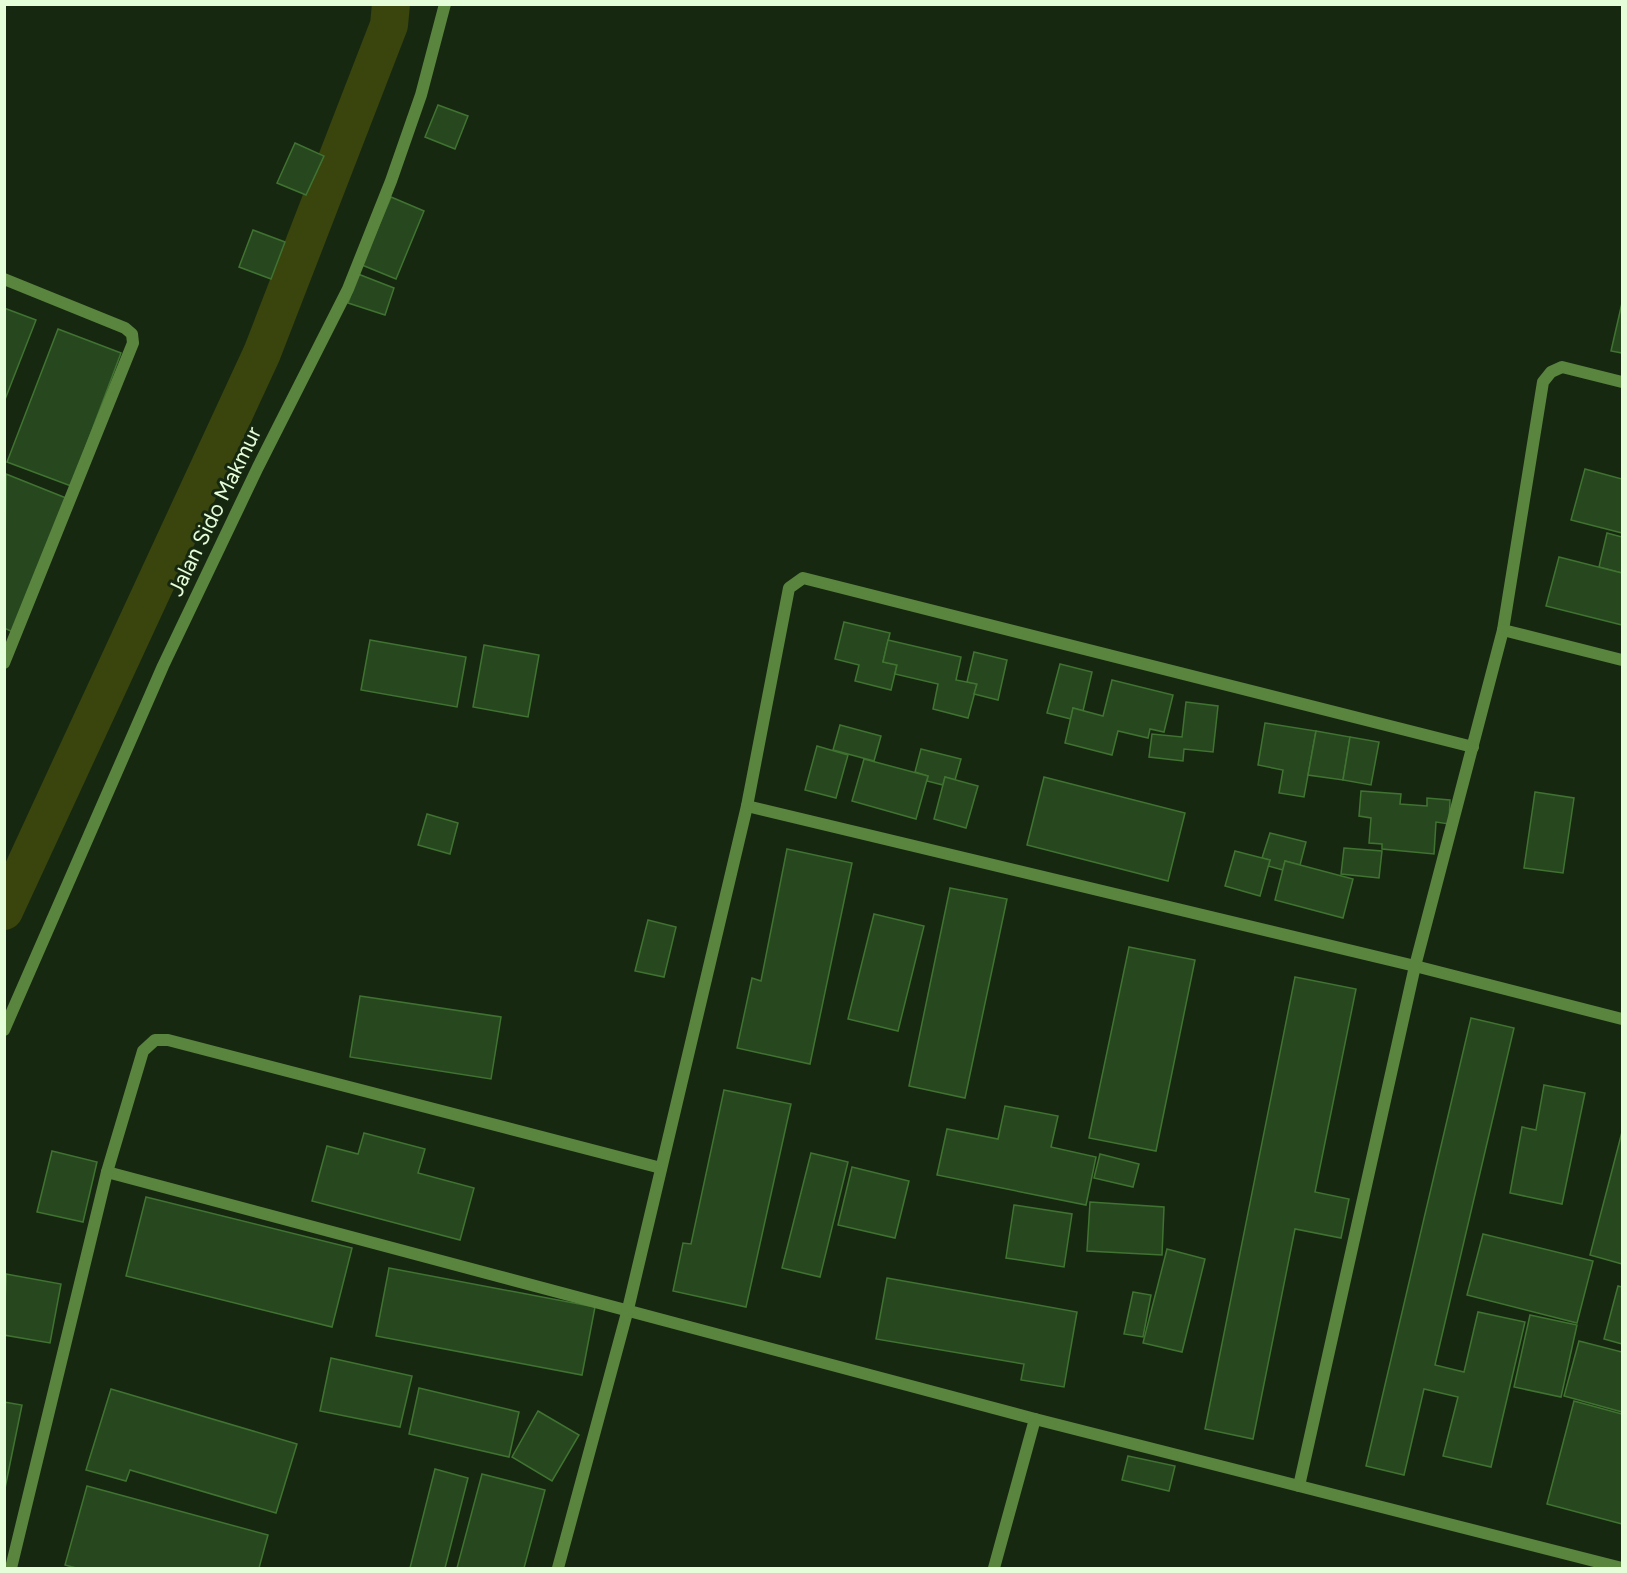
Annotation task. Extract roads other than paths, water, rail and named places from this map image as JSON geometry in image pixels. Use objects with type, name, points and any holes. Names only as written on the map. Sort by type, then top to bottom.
[{"type":"street","name":"Jalan Sido Makmur","points":[[4,1030],[163,666],[348,289],[414,117],[445,4]]},
{"type":"street","points":[[4,279],[125,328],[132,334],[133,344],[4,663]]},
{"type":"street","points":[[1299,1486],[1414,966],[1503,630],[1543,382],[1551,372],[1562,367],[1623,382]]},
{"type":"street","points":[[558,1569],[628,1309],[747,806],[789,588],[802,578],[1473,747]]},
{"type":"street","points":[[1503,630],[1623,660]]},
{"type":"street","points":[[747,806],[1414,966],[1623,1019]]},
{"type":"street","points":[[11,1569],[107,1172],[143,1051],[155,1040],[168,1040],[661,1168]]},
{"type":"street","points":[[107,1172],[1035,1419],[1623,1568]]},
{"type":"street","points":[[994,1569],[1035,1419]]},
{"type":"waterway","points":[[4,911],[262,353],[389,25],[391,4]]}]
